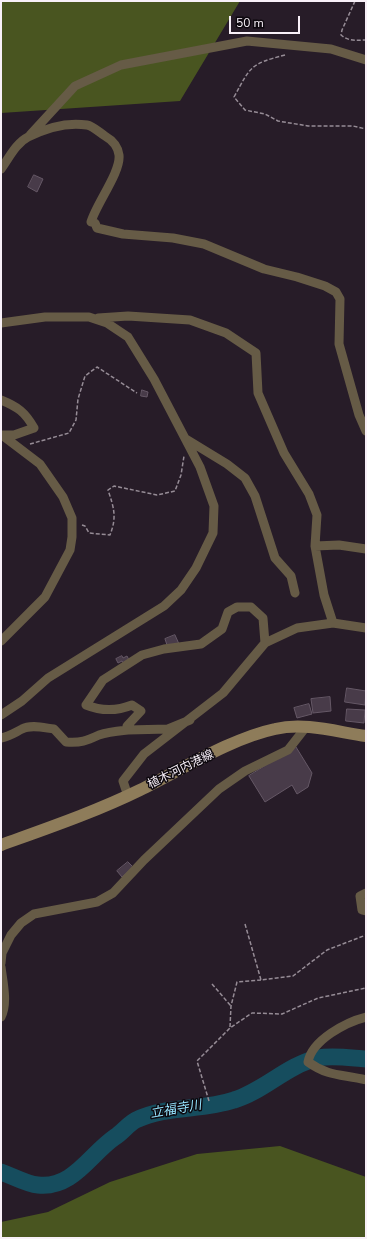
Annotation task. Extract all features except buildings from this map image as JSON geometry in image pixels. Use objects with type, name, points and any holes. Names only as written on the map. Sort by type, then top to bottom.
[{"type":"main road","name":"植木河内港線","points":[[1,845],[65,822],[128,796],[244,738],[276,728],[306,727],[364,733]]},
{"type":"street","points":[[1,169],[19,144],[28,137],[75,86],[121,65],[247,41],[331,49],[366,60]]},
{"type":"street","points":[[28,137],[58,125],[88,125],[112,140],[119,154],[119,160],[114,176],[94,213],[91,222],[94,223],[97,228],[123,234],[173,238],[204,244],[264,269],[318,284],[336,292],[340,299],[339,344],[359,415],[366,431]]},
{"type":"street","points":[[95,319],[128,316],[190,320],[226,333],[256,354],[258,393],[284,453],[309,494],[317,515],[315,546],[324,594],[333,624]]},
{"type":"street","points":[[1,323],[45,317],[89,317],[107,323],[128,337],[154,379],[200,466],[214,506],[213,533],[196,568],[181,590],[164,606],[48,678],[22,700],[1,715]]},
{"type":"street","points":[[1,400],[16,406],[28,418],[34,428],[14,435],[2,435]]},
{"type":"street","points":[[1,641],[45,597],[70,550],[72,522],[64,497],[40,464],[2,435]]},
{"type":"street","points":[[185,438],[227,464],[245,478],[255,496],[275,558],[291,576],[295,593]]},
{"type":"street","points":[[315,546],[339,545],[366,549]]},
{"type":"street","points":[[128,730],[127,726],[141,711],[132,705],[121,709],[96,709],[86,705],[103,680],[119,669],[142,655],[164,649],[201,644],[222,629],[228,612],[237,607],[251,607],[263,618],[265,643]]},
{"type":"street","points":[[128,796],[123,781],[144,754],[190,720],[223,693],[265,643],[297,628],[333,624],[366,628]]},
{"type":"street","points":[[1,738],[10,736],[23,728],[39,727],[54,729],[66,742],[77,743],[89,741],[100,735],[128,730],[168,729],[190,720]]},
{"type":"street","points":[[1,963],[2,953],[10,935],[21,923],[34,914],[97,902],[113,893],[144,860],[219,789],[245,771],[288,750],[306,727]]},
{"type":"street","points":[[366,893],[360,896],[362,910],[366,911]]},
{"type":"street","points":[[1,968],[4,990],[3,1012],[1,1017]]},
{"type":"street","points":[[366,1018],[354,1020],[330,1034],[310,1053],[308,1062],[320,1071],[366,1080]]},
{"type":"path","points":[[308,1],[315,1]]},
{"type":"path","points":[[355,1],[341,35],[346,39],[353,41],[366,40]]},
{"type":"path","points":[[286,54],[268,58],[249,70],[234,97],[244,110],[266,114],[278,121],[308,126],[353,126],[366,129]]},
{"type":"path","points":[[21,448],[39,440],[69,433],[76,420],[78,399],[85,376],[97,367],[137,393]]},
{"type":"path","points":[[72,522],[85,526],[89,533],[110,535],[115,521],[108,490],[114,486],[157,494],[175,491],[181,475],[184,455]]},
{"type":"path","points":[[245,924],[261,980]]},
{"type":"path","points":[[230,1028],[231,1006],[237,982],[293,976],[327,950],[366,935]]},
{"type":"path","points":[[212,984],[231,1006]]},
{"type":"path","points":[[209,1101],[197,1061],[230,1028],[252,1013],[282,1014],[318,998],[366,988]]},
{"type":"green space","points":[[1,1],[240,1],[180,101],[1,113]]},
{"type":"green space","points":[[280,1146],[366,1177],[366,1238],[1,1238],[1,1222],[48,1212],[110,1182],[197,1154]]},
{"type":"waterway","name":"立福寺川","points":[[1,1172],[24,1182],[38,1185],[50,1185],[61,1182],[80,1169],[130,1124],[148,1115],[172,1110],[209,1106],[234,1100],[255,1091],[296,1066],[318,1058],[335,1057],[366,1059]]}]
